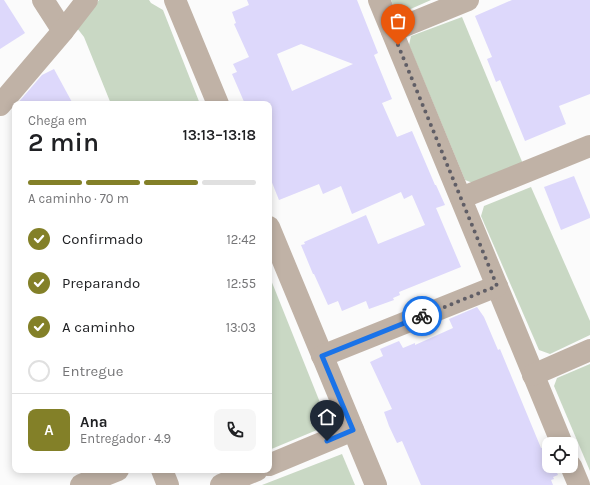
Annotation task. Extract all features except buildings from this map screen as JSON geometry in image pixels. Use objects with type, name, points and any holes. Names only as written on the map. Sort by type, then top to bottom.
[{"type":"street","points":[[43,0],[63,30]]},
{"type":"street","points":[[0,105],[87,0]]},
{"type":"street","points":[[176,0],[217,101]]},
{"type":"street","points":[[379,0],[559,437]]},
{"type":"street","points":[[392,32],[468,0]]},
{"type":"street","points":[[461,198],[590,146]]},
{"type":"street","points":[[272,234],[376,485]]},
{"type":"street","points":[[322,356],[497,286]]},
{"type":"street","points":[[533,375],[590,350]]},
{"type":"street","points":[[272,464],[353,430]]},
{"type":"street","points":[[81,485],[111,473]]},
{"type":"street","points":[[163,473],[168,485]]},
{"type":"street","points":[[221,485],[249,473]]},
{"type":"street","points":[[574,473],[579,485]]},
{"type":"green space","points":[[99,0],[149,0],[151,3],[163,10],[199,101],[110,101],[84,37],[77,28]]},
{"type":"green space","points":[[391,0],[431,0],[397,15]]},
{"type":"green space","points":[[462,17],[523,164],[473,183],[465,180],[409,45],[411,36]]},
{"type":"green space","points":[[531,187],[590,321],[590,335],[550,354],[539,350],[481,216],[484,206]]},
{"type":"green space","points":[[272,282],[329,425],[272,449]]},
{"type":"green space","points":[[590,364],[590,471],[578,443],[578,437],[576,437],[554,386],[557,378]]},
{"type":"green space","points":[[342,454],[355,485],[262,485]]},
{"type":"way so far","points":[[398,45],[497,286],[422,316]]},
{"type":"route","points":[[327,441],[353,430],[322,356],[422,316]]}]
